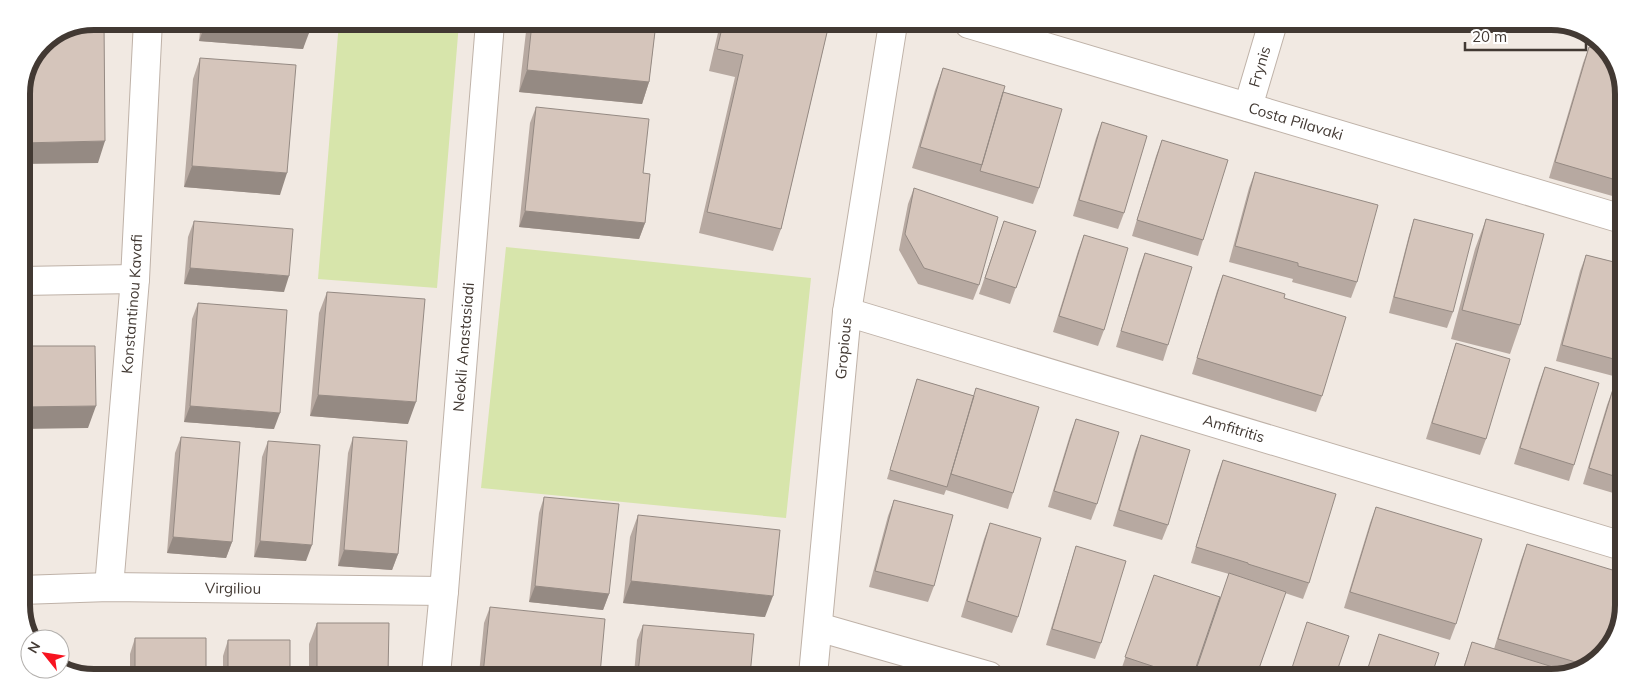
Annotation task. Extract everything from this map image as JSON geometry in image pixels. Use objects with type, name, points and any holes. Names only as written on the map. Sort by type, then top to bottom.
[{"type":"street","name":"Konstantinou Kavafi","points":[[109,587],[135,279],[148,30]]},
{"type":"street","name":"Neokli Anastasiadi","points":[[436,669],[489,30]]},
{"type":"street","name":"Gropious","points":[[814,669],[847,312],[892,30]]},
{"type":"street","name":"Costa Pilavaki","points":[[989,30],[1615,216]]},
{"type":"street","name":"Frynis","points":[[1248,107],[1271,30]]},
{"type":"street","points":[[30,280],[135,279]]},
{"type":"street","name":"Amfitritis","points":[[847,312],[1615,544]]},
{"type":"street","name":"Virgiliou","points":[[30,590],[109,587],[444,591]]},
{"type":"street","points":[[818,627],[965,669]]},
{"type":"green space","points":[[338,30],[458,30],[437,288],[318,279]]},
{"type":"green space","points":[[506,247],[811,278],[786,518],[481,488]]},
{"type":"building","points":[[104,30],[105,141],[30,143],[30,90],[35,69],[41,58],[58,41],[81,31]]},
{"type":"building","points":[[270,30],[309,30],[309,33]]},
{"type":"building","points":[[531,30],[655,30],[649,82],[527,70]]},
{"type":"building","points":[[722,30],[828,30],[781,229],[707,212],[743,55],[717,49]]},
{"type":"building","points":[[1589,47],[1596,49],[1604,58],[1614,81],[1615,180],[1555,162]]},
{"type":"building","points":[[200,58],[296,65],[287,173],[192,166]]},
{"type":"building","points":[[943,68],[1005,86],[982,165],[920,147]]},
{"type":"building","points":[[1003,92],[1062,109],[1039,188],[980,171]]},
{"type":"building","points":[[536,107],[649,119],[643,173],[650,174],[645,223],[525,211]]},
{"type":"building","points":[[1102,122],[1147,136],[1124,213],[1079,200]]},
{"type":"building","points":[[1162,140],[1228,160],[1203,240],[1137,220]]},
{"type":"building","points":[[1255,172],[1378,205],[1357,282],[1298,266],[1298,263],[1235,246]]},
{"type":"building","points":[[914,188],[998,217],[979,285],[924,268],[905,234]]},
{"type":"building","points":[[1414,219],[1473,234],[1453,312],[1394,297]]},
{"type":"building","points":[[1486,219],[1544,234],[1520,325],[1462,310]]},
{"type":"building","points":[[194,221],[293,229],[289,276],[190,268]]},
{"type":"building","points":[[1004,221],[1036,231],[1016,288],[985,278]]},
{"type":"building","points":[[1084,235],[1128,248],[1104,330],[1059,316]]},
{"type":"building","points":[[1145,253],[1192,267],[1168,345],[1121,331]]},
{"type":"building","points":[[1586,255],[1615,262],[1615,359],[1562,345]]},
{"type":"building","points":[[1223,275],[1285,294],[1284,298],[1346,317],[1322,396],[1197,358]]},
{"type":"building","points":[[327,292],[425,299],[416,402],[318,395]]},
{"type":"building","points":[[198,303],[287,310],[280,413],[190,406]]},
{"type":"building","points":[[30,310],[32,310],[32,346],[95,346],[96,406],[30,407]]},
{"type":"building","points":[[1456,343],[1510,359],[1486,439],[1432,423]]},
{"type":"building","points":[[1545,367],[1599,383],[1574,465],[1520,448]]},
{"type":"building","points":[[917,379],[974,396],[947,487],[890,470]]},
{"type":"building","points":[[976,388],[1039,407],[1013,493],[951,474]]},
{"type":"building","points":[[1613,389],[1615,390],[1615,476],[1589,468]]},
{"type":"building","points":[[1076,419],[1119,432],[1097,504],[1054,491]]},
{"type":"building","points":[[1141,435],[1190,450],[1168,525],[1119,510]]},
{"type":"building","points":[[181,437],[240,442],[232,542],[173,537]]},
{"type":"building","points":[[353,437],[407,441],[398,554],[344,550]]},
{"type":"building","points":[[268,441],[320,445],[312,545],[260,541]]},
{"type":"building","points":[[1223,460],[1336,494],[1309,583],[1196,547]]},
{"type":"building","points":[[544,497],[619,504],[609,594],[535,586]]},
{"type":"building","points":[[894,500],[953,515],[934,586],[875,571]]},
{"type":"building","points":[[1376,507],[1482,539],[1456,624],[1350,592]]},
{"type":"building","points":[[638,515],[780,530],[773,596],[631,581]]},
{"type":"building","points":[[990,523],[1041,538],[1018,617],[967,601]]},
{"type":"building","points":[[1527,544],[1615,571],[1614,618],[1604,641],[1587,658],[1578,663],[1498,639]]},
{"type":"building","points":[[1076,546],[1126,561],[1101,643],[1052,629]]},
{"type":"building","points":[[1229,573],[1286,592],[1259,669],[1203,669],[1197,667]]},
{"type":"building","points":[[1154,575],[1220,597],[1195,669],[1161,669],[1125,657]]},
{"type":"building","points":[[490,607],[605,619],[600,669],[484,669]]},
{"type":"building","points":[[1307,622],[1349,636],[1338,669],[1292,669]]},
{"type":"building","points":[[317,623],[389,623],[388,669],[317,669]]},
{"type":"building","points":[[643,625],[754,634],[751,669],[639,669]]},
{"type":"building","points":[[1379,634],[1439,653],[1434,669],[1368,669]]},
{"type":"building","points":[[135,638],[206,638],[206,669],[135,669]]},
{"type":"building","points":[[228,640],[290,640],[290,669],[228,669]]},
{"type":"building","points":[[1472,642],[1558,668],[1551,669],[1464,669]]}]
